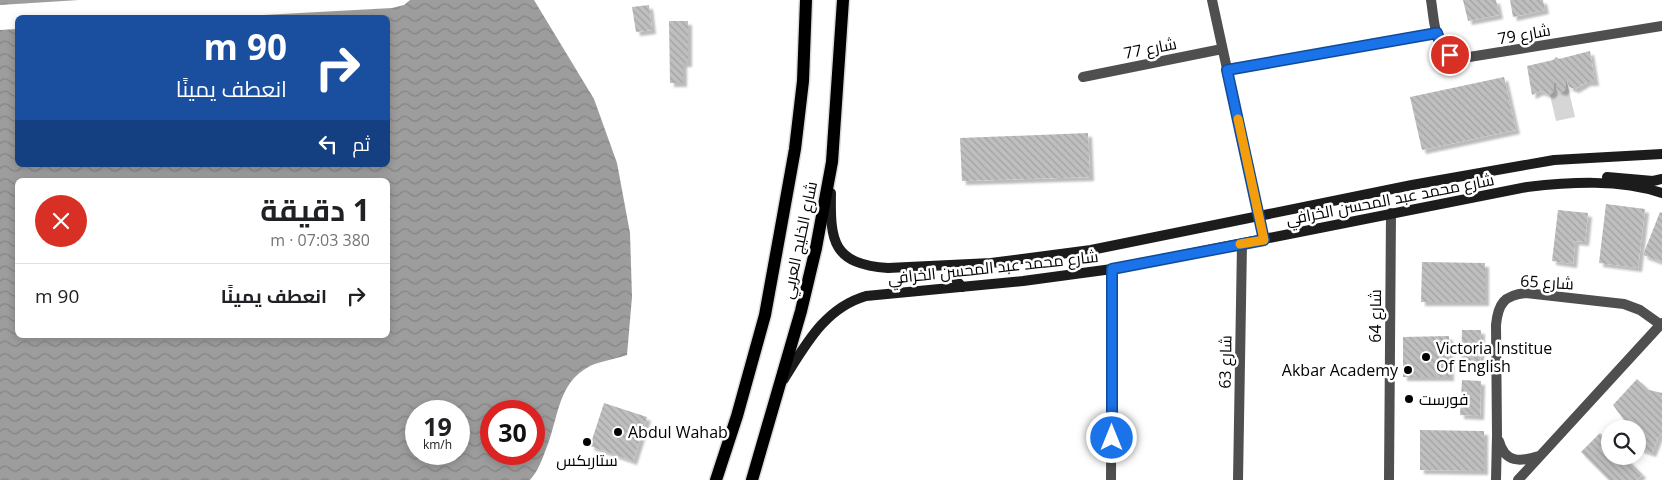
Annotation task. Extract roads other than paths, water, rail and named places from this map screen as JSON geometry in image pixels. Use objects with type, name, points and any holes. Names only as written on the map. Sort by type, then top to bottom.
[{"type":"main road","name":"شارع الخليج العربي","points":[[716,480],[737,416],[764,315],[795,149],[803,81],[806,0]]},
{"type":"main road","name":"شارع الخليج العربي","points":[[752,480],[801,310],[816,248],[832,162],[843,0]]},
{"type":"main road","name":"شارع محمد عبد المحسن الخرافي","points":[[832,162],[830,204],[835,245],[844,255],[856,262],[876,268],[888,268],[991,263],[1101,248],[1412,185],[1554,160],[1660,155]]},
{"type":"main road","points":[[1580,183],[1605,176],[1653,181],[1662,179]]},
{"type":"main road","name":"شارع محمد عبد المحسن الخرافي","points":[[780,386],[812,336],[829,316],[845,304],[866,296],[1050,278],[1112,269],[1527,187],[1580,183],[1610,184],[1662,193]]},
{"type":"main road","points":[[955,265],[954,274],[963,287]]},
{"type":"main road","points":[[723,480],[737,433],[737,416]]},
{"type":"street","points":[[1212,0],[1264,240]]},
{"type":"street","name":"شارع 79","points":[[1431,0],[1437,33],[1442,48],[1450,55],[1463,58],[1662,26]]},
{"type":"street","points":[[1227,70],[1437,33]]},
{"type":"street","name":"شارع 77","points":[[1083,77],[1222,49]]},
{"type":"street","name":"شارع 64","points":[[1389,480],[1391,213]]},
{"type":"street","name":"شارع 63","points":[[1238,480],[1242,244]]},
{"type":"street","points":[[1112,269],[1112,480]]},
{"type":"street","name":"شارع 65","points":[[1496,480],[1498,435],[1496,315],[1500,305],[1515,294],[1617,302],[1636,308],[1661,324],[1518,480]]},
{"type":"street","name":"شارع 65","points":[[1498,435],[1502,450],[1510,458],[1520,460],[1540,456]]},
{"type":"water","points":[[0,0],[79,0],[0,5]]},
{"type":"water","points":[[410,0],[534,0],[594,99],[617,163],[630,233],[632,297],[627,355],[590,366],[579,373],[571,382],[560,402],[545,450],[545,400],[480,400],[480,465],[539,465],[530,480],[0,480],[0,30],[15,29],[15,167],[390,167],[390,15],[264,15],[392,8],[404,5]]},
{"type":"place","name":"Victoria Institue Of English","points":[[1426,357]]},
{"type":"place","name":"Akbar Academy","points":[[1408,370]]},
{"type":"place","name":"فورست","points":[[1409,399]]},
{"type":"place","name":"Abdul Wahab","points":[[618,432]]},
{"type":"place","name":"ستاربكس","points":[[587,442]]}]
